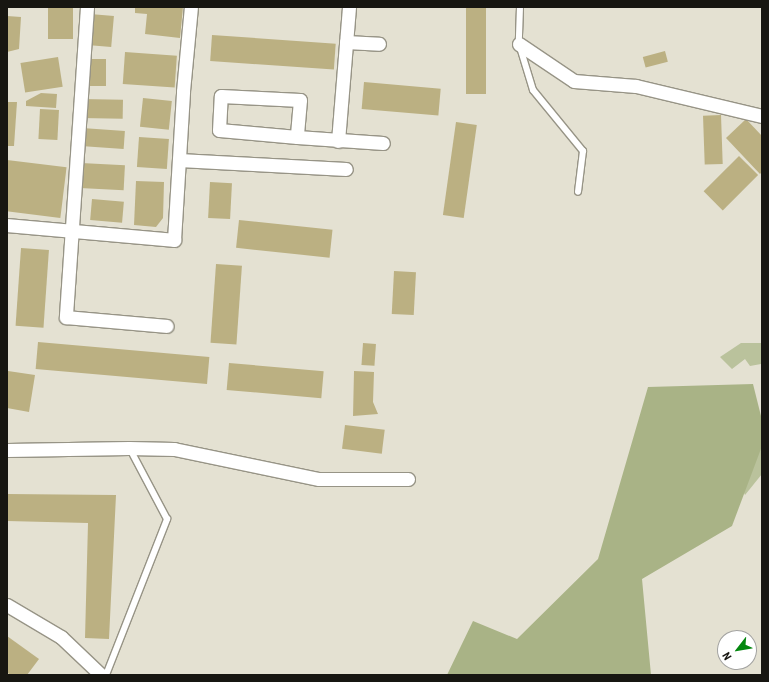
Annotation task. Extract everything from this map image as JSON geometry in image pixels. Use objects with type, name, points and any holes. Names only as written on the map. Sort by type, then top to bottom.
[{"type":"street","points":[[86,7],[66,317],[167,326]]},
{"type":"street","points":[[7,225],[174,240],[191,7]]},
{"type":"street","points":[[338,141],[349,7]]},
{"type":"street","points":[[346,42],[379,44]]},
{"type":"street","points":[[519,44],[574,81],[636,86],[762,116]]},
{"type":"street","points":[[297,137],[300,100],[221,96],[219,130],[338,141],[383,143]]},
{"type":"street","points":[[179,160],[346,169]]},
{"type":"street","points":[[7,450],[129,448],[174,449],[319,479],[408,479]]},
{"type":"street","points":[[7,605],[61,637],[101,675]]},
{"type":"lane","points":[[520,7],[519,44],[533,90],[583,151],[578,192]]},
{"type":"lane","points":[[106,675],[167,519],[129,448]]},
{"type":"green space","points":[[741,343],[762,343],[761,364],[750,366],[745,359],[732,369],[720,357]]},
{"type":"green space","points":[[753,384],[762,420],[762,446],[732,526],[642,579],[651,675],[447,675],[473,621],[517,639],[598,559],[648,387]]},
{"type":"green space","points":[[762,441],[762,474],[745,495],[733,472]]},
{"type":"building","points":[[48,7],[73,7],[73,39],[48,39]]},
{"type":"building","points":[[135,7],[183,7],[180,38],[145,34],[147,14],[135,13]]},
{"type":"building","points":[[466,7],[486,7],[486,94],[466,94]]},
{"type":"building","points":[[90,14],[114,16],[111,47],[87,45]]},
{"type":"building","points":[[7,16],[21,17],[19,49],[7,52]]},
{"type":"building","points":[[212,35],[336,44],[334,70],[210,61]]},
{"type":"building","points":[[665,51],[668,62],[646,68],[643,57]]},
{"type":"building","points":[[125,52],[177,56],[175,88],[123,84]]},
{"type":"building","points":[[58,57],[63,87],[25,93],[20,63]]},
{"type":"building","points":[[86,59],[106,59],[106,86],[86,86]]},
{"type":"building","points":[[364,82],[441,89],[438,116],[362,109]]},
{"type":"building","points":[[41,93],[57,94],[56,108],[26,106],[26,101]]},
{"type":"building","points":[[143,98],[172,101],[169,130],[140,127]]},
{"type":"building","points":[[81,99],[123,100],[123,119],[81,118]]},
{"type":"building","points":[[7,102],[17,102],[14,146],[7,146]]},
{"type":"building","points":[[40,109],[59,110],[57,140],[38,139]]},
{"type":"building","points":[[721,115],[723,164],[705,165],[703,116]]},
{"type":"building","points":[[746,119],[762,136],[762,172],[760,174],[726,138]]},
{"type":"building","points":[[456,122],[477,125],[464,218],[443,215]]},
{"type":"building","points":[[82,128],[125,131],[124,149],[81,146]]},
{"type":"building","points":[[139,137],[169,139],[167,169],[137,167]]},
{"type":"building","points":[[739,156],[758,175],[723,210],[704,191]]},
{"type":"building","points":[[7,160],[67,167],[60,218],[7,211]]},
{"type":"building","points":[[81,163],[125,165],[124,190],[80,188]]},
{"type":"building","points":[[136,181],[164,182],[163,218],[156,227],[134,225]]},
{"type":"building","points":[[210,182],[232,183],[230,219],[208,218]]},
{"type":"building","points":[[92,199],[124,202],[122,223],[90,220]]},
{"type":"building","points":[[239,220],[332,230],[330,258],[236,248]]},
{"type":"building","points":[[21,248],[49,250],[43,328],[16,326]]},
{"type":"building","points":[[216,264],[242,266],[236,345],[210,343]]},
{"type":"building","points":[[394,271],[416,272],[414,315],[392,314]]},
{"type":"building","points":[[38,342],[209,357],[207,384],[36,369]]},
{"type":"building","points":[[363,343],[376,344],[374,366],[361,365]]},
{"type":"building","points":[[229,363],[324,371],[321,398],[227,390]]},
{"type":"building","points":[[8,371],[35,375],[29,412],[7,408]]},
{"type":"building","points":[[354,371],[374,372],[373,402],[378,414],[353,416]]},
{"type":"building","points":[[345,425],[385,430],[382,454],[342,449]]},
{"type":"building","points":[[7,494],[116,495],[109,639],[85,638],[88,523],[7,521]]},
{"type":"building","points":[[7,636],[39,659],[27,675],[10,675],[7,672]]}]
